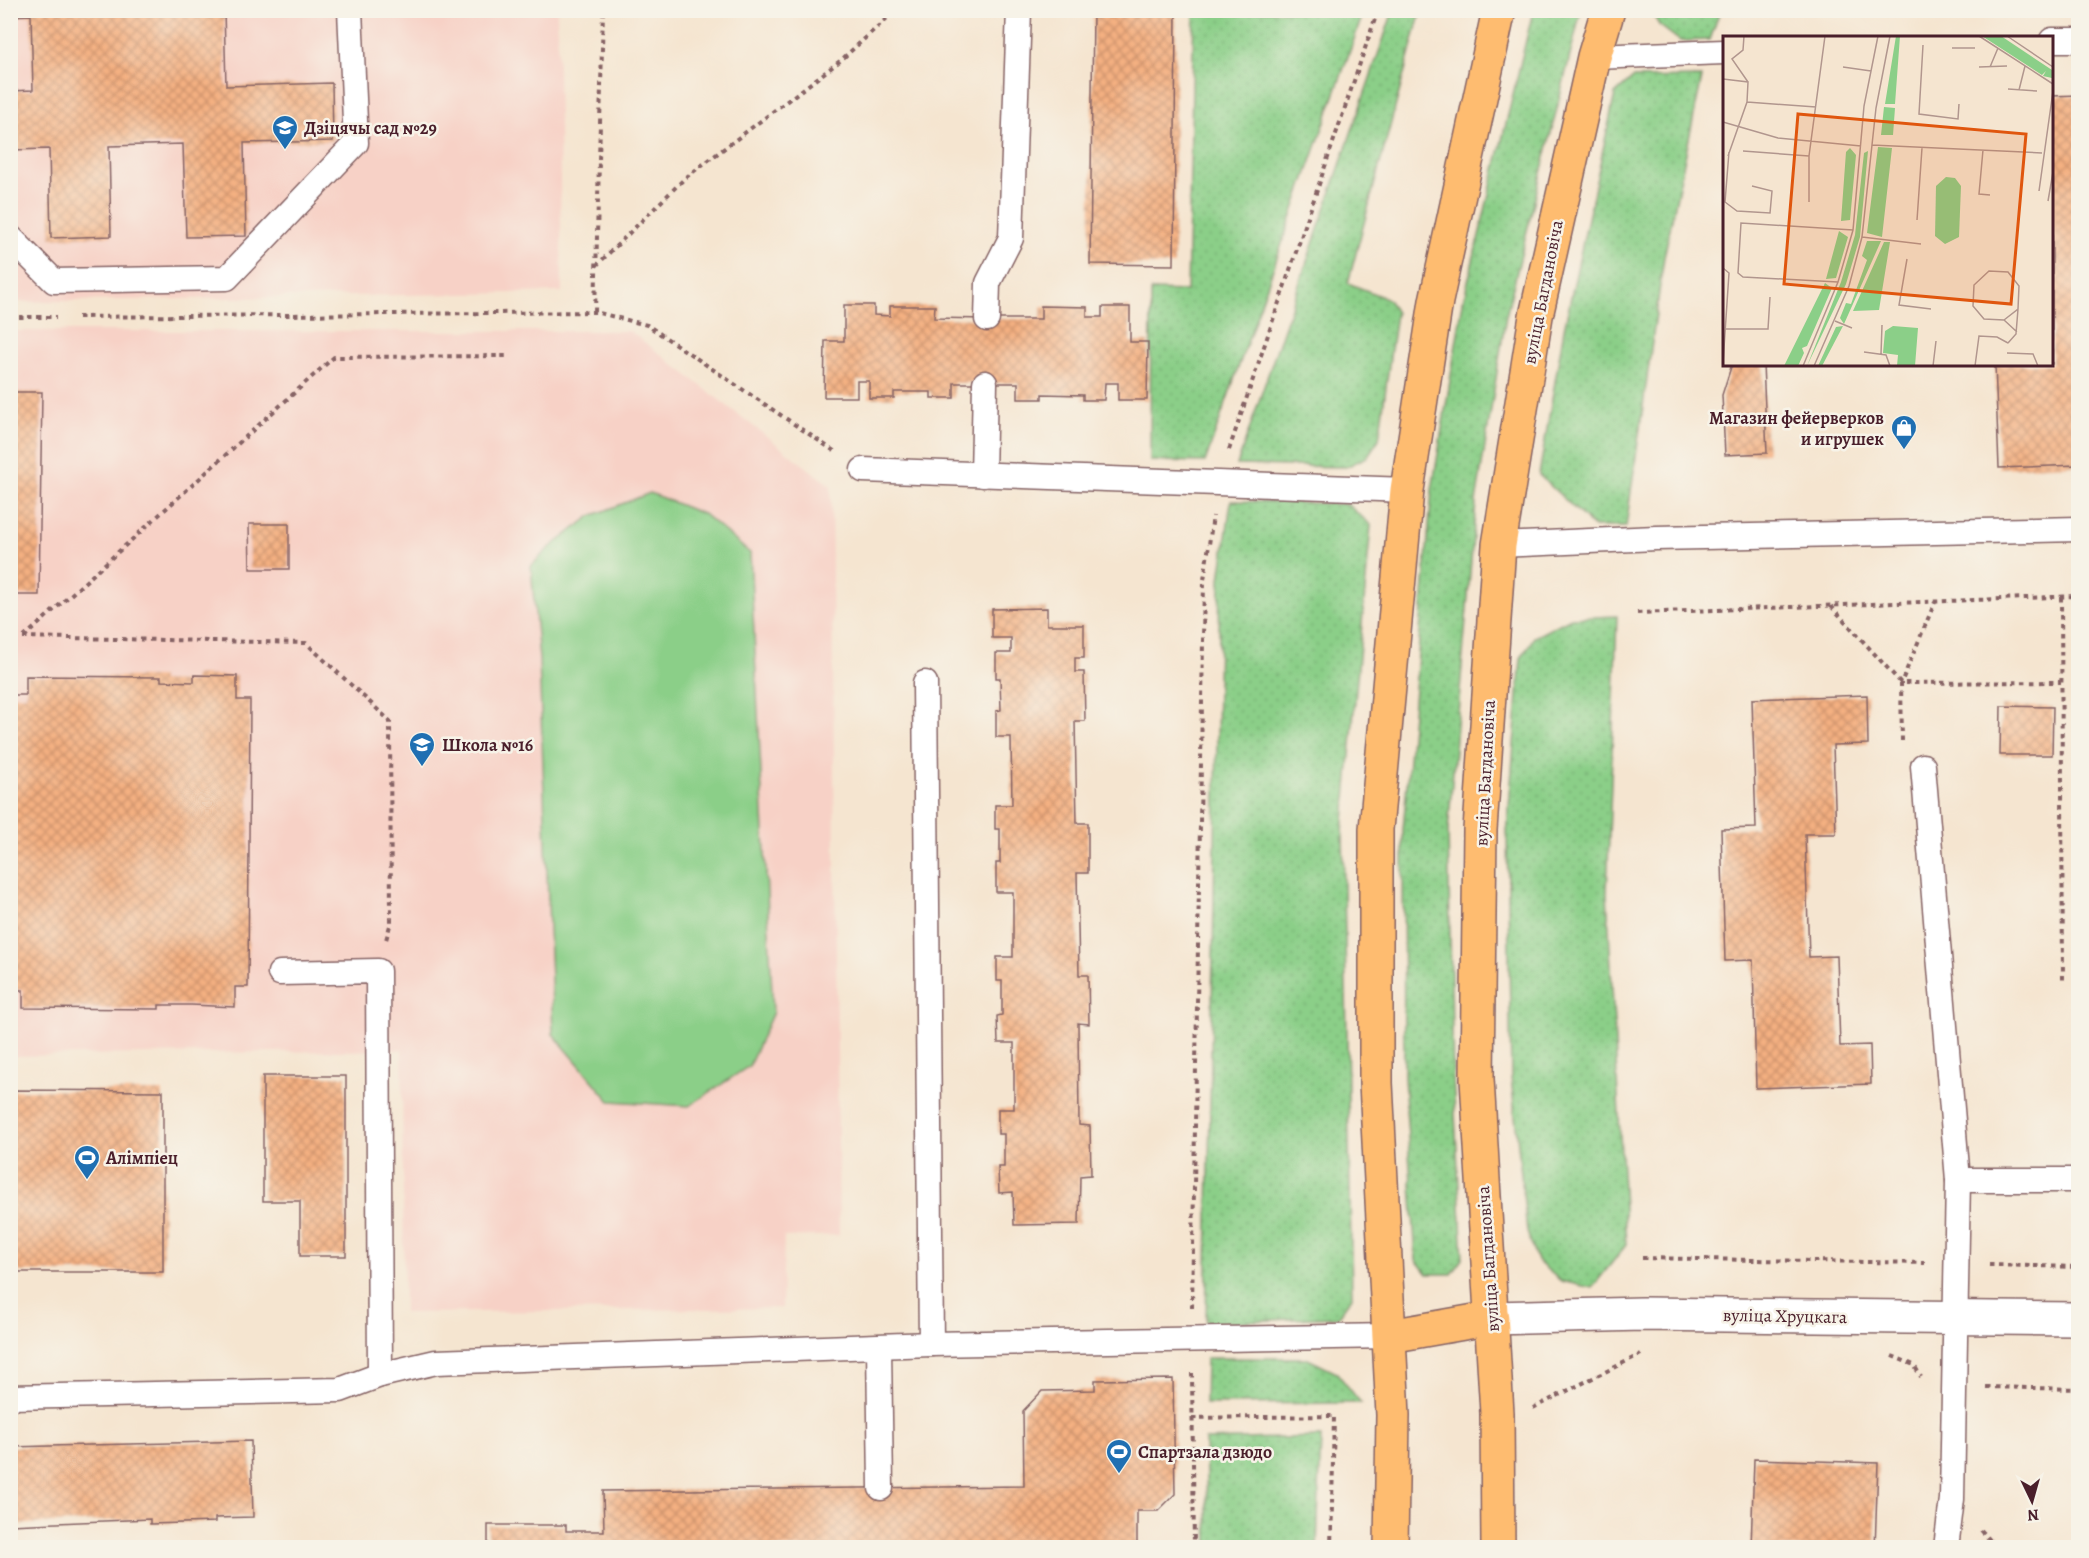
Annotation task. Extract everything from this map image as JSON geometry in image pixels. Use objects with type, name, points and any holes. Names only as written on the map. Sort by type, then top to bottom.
[{"type":"main road","points":[[1391,1548],[1393,1415],[1376,1083],[1376,829],[1407,490],[1436,302],[1499,10]]},
{"type":"main road","name":"вуліца Багдановіча","points":[[1497,1548],[1497,1413],[1477,1079],[1480,830],[1499,545],[1536,316],[1594,57],[1608,10]]},
{"type":"main road","points":[[1390,1336],[1492,1318]]},
{"type":"street","name":"вуліца Хруцкага","points":[[1492,1318],[1642,1314],[2079,1319]]},
{"type":"lane","points":[[10,237],[54,281],[227,278],[356,143],[350,10]]},
{"type":"lane","points":[[987,319],[988,283],[1011,238],[1019,10]]},
{"type":"lane","points":[[2053,40],[2079,40]]},
{"type":"lane","points":[[1594,57],[1723,52]]},
{"type":"lane","points":[[983,475],[985,383]]},
{"type":"lane","points":[[863,470],[1218,481],[1407,490]]},
{"type":"lane","points":[[1499,545],[1656,538],[2079,529]]},
{"type":"lane","points":[[925,683],[932,1344]]},
{"type":"lane","points":[[1923,766],[1958,1180],[1952,1499],[1946,1548]]},
{"type":"lane","points":[[280,973],[378,970],[380,1375]]},
{"type":"lane","points":[[1958,1180],[2079,1180]]},
{"type":"lane","points":[[10,1397],[340,1390],[380,1375],[436,1362],[932,1344],[1390,1336]]},
{"type":"lane","points":[[879,1347],[881,1488]]},
{"type":"path","points":[[595,312],[603,10]]},
{"type":"path","points":[[596,266],[685,178],[840,61],[896,10]]},
{"type":"path","points":[[1194,1548],[1192,1341],[1204,580],[1218,481],[1378,10]]},
{"type":"path","points":[[70,317],[595,312],[647,325],[863,470]]},
{"type":"path","points":[[10,317],[58,317]]},
{"type":"path","points":[[378,970],[391,921],[390,721],[306,643],[23,637],[334,357],[509,356]]},
{"type":"path","points":[[1637,613],[2079,596]]},
{"type":"path","points":[[2061,597],[2063,983]]},
{"type":"path","points":[[1923,766],[1903,749],[1901,683],[1935,602]]},
{"type":"path","points":[[1831,606],[1901,683],[2061,682]]},
{"type":"path","points":[[1642,1258],[2079,1267]]},
{"type":"path","points":[[1532,1408],[1642,1353],[1653,1354]]},
{"type":"path","points":[[1890,1355],[1914,1365],[1926,1385],[2079,1389]]},
{"type":"path","points":[[1192,1418],[1334,1416],[1331,1548]]},
{"type":"shaded area","name":"Дзіцячы сад №29","points":[[10,11],[557,11],[562,292],[11,302]]},
{"type":"shaded area","name":"Школа №16","points":[[10,331],[630,331],[831,486],[839,1235],[784,1237],[782,1308],[404,1313],[402,1050],[11,1056]]},
{"type":"green space","points":[[1194,11],[1364,11],[1205,462],[1150,461],[1151,290],[1187,291]]},
{"type":"green space","points":[[1393,11],[1421,11],[1348,283],[1388,299],[1396,313],[1379,439],[1367,457],[1346,467],[1237,465]]},
{"type":"green space","points":[[1533,11],[1581,11],[1506,316],[1476,502],[1448,831],[1453,1078],[1463,1259],[1452,1274],[1427,1274],[1416,1260],[1404,1077],[1403,830],[1432,490],[1463,302]]},
{"type":"green space","points":[[1651,11],[1720,11],[1710,40],[1680,41],[1659,25]]},
{"type":"green space","points":[[1702,77],[1664,257],[1626,527],[1594,527],[1539,475],[1564,329],[1615,94],[1633,78]]},
{"type":"green space","points":[[650,493],[705,515],[750,553],[773,1012],[749,1066],[689,1106],[610,1101],[553,1034],[539,659],[531,566],[548,549],[591,516]]},
{"type":"green space","points":[[1231,501],[1347,504],[1371,525],[1343,832],[1352,1297],[1338,1317],[1206,1323],[1220,580]]},
{"type":"green space","points":[[1617,616],[1607,893],[1626,1245],[1592,1288],[1561,1281],[1537,1261],[1527,1232],[1511,1077],[1507,831],[1521,658],[1534,637],[1571,618]]},
{"type":"green space","points":[[1206,1358],[1306,1358],[1337,1373],[1361,1403],[1205,1404]]},
{"type":"green space","points":[[1321,1437],[1317,1547],[1208,1547],[1205,1440]]},
{"type":"building","points":[[10,10],[224,10],[226,86],[332,83],[333,141],[244,143],[246,236],[186,237],[183,144],[109,146],[111,236],[51,238],[49,149],[10,150],[10,91],[33,90],[31,15],[10,16]]},
{"type":"building","points":[[1093,10],[1176,10],[1174,265],[1090,264]]},
{"type":"building","points":[[2078,95],[2078,465],[1999,468],[1995,366],[2053,366],[2053,96]]},
{"type":"building","points":[[844,305],[874,305],[874,315],[890,316],[890,306],[935,306],[934,318],[987,319],[1041,319],[1041,306],[1087,307],[1087,317],[1102,317],[1102,307],[1130,307],[1130,342],[1148,342],[1147,400],[1118,400],[1118,383],[1105,383],[1104,400],[1083,400],[1083,395],[1042,394],[1042,399],[1018,399],[1018,383],[954,383],[954,398],[931,398],[931,392],[894,392],[894,398],[869,398],[869,381],[857,381],[857,397],[824,397],[825,341],[844,341]]},
{"type":"building","points":[[1731,366],[1763,366],[1767,453],[1725,455],[1722,395]]},
{"type":"building","points":[[10,392],[42,392],[39,595],[10,595]]},
{"type":"building","points":[[249,524],[289,524],[289,569],[250,569]]},
{"type":"building","points":[[1047,608],[1047,625],[1084,625],[1084,658],[1075,658],[1075,672],[1084,672],[1085,721],[1075,721],[1077,823],[1088,823],[1088,873],[1077,873],[1079,975],[1088,975],[1089,1024],[1078,1023],[1079,1125],[1090,1126],[1091,1175],[1080,1176],[1079,1224],[1014,1225],[1013,1192],[999,1193],[998,1167],[1004,1167],[1004,1134],[998,1134],[998,1109],[1014,1109],[1014,1043],[998,1043],[997,1016],[1002,1015],[1002,981],[997,981],[997,957],[1013,957],[1013,892],[996,892],[996,863],[1000,863],[1000,829],[995,829],[995,805],[1012,805],[1011,737],[996,737],[996,711],[1001,710],[1000,678],[996,678],[996,653],[1011,653],[1011,638],[992,638],[992,609]]},
{"type":"building","points":[[194,675],[237,676],[237,700],[250,700],[248,987],[235,987],[235,1007],[159,1005],[159,1009],[23,1008],[23,990],[10,990],[10,695],[26,695],[26,676],[161,677],[161,681],[194,682]]},
{"type":"building","points":[[1867,695],[1868,744],[1833,745],[1836,834],[1805,834],[1809,957],[1837,956],[1840,1046],[1870,1045],[1871,1084],[1756,1088],[1753,960],[1725,961],[1721,829],[1756,828],[1752,699]]},
{"type":"building","points":[[2001,706],[2053,707],[2052,755],[2000,755]]},
{"type":"building","points":[[263,1076],[346,1076],[346,1256],[300,1256],[300,1201],[263,1201]]},
{"type":"building","name":"Алімпіец","points":[[10,1090],[163,1091],[163,1272],[10,1272]]},
{"type":"building","points":[[1173,1379],[1175,1494],[1158,1511],[1137,1511],[1137,1548],[488,1548],[488,1525],[566,1525],[566,1531],[604,1531],[603,1491],[1024,1486],[1023,1411],[1042,1391],[1095,1390],[1095,1380]]},
{"type":"building","points":[[251,1441],[253,1517],[215,1518],[215,1522],[150,1524],[150,1519],[10,1525],[10,1447]]},
{"type":"building","points":[[1754,1459],[1878,1463],[1875,1548],[1751,1548]]},
{"type":"place","name":"Дзіцячы сад №29","points":[[285,151]]},
{"type":"place","name":"Магазин фейерверков и игрушек","points":[[1904,451]]},
{"type":"place","name":"Школа №16","points":[[422,768]]},
{"type":"place","name":"Алімпіец","points":[[87,1181]]},
{"type":"place","name":"Спартзала дзюдо","points":[[1119,1475]]}]
